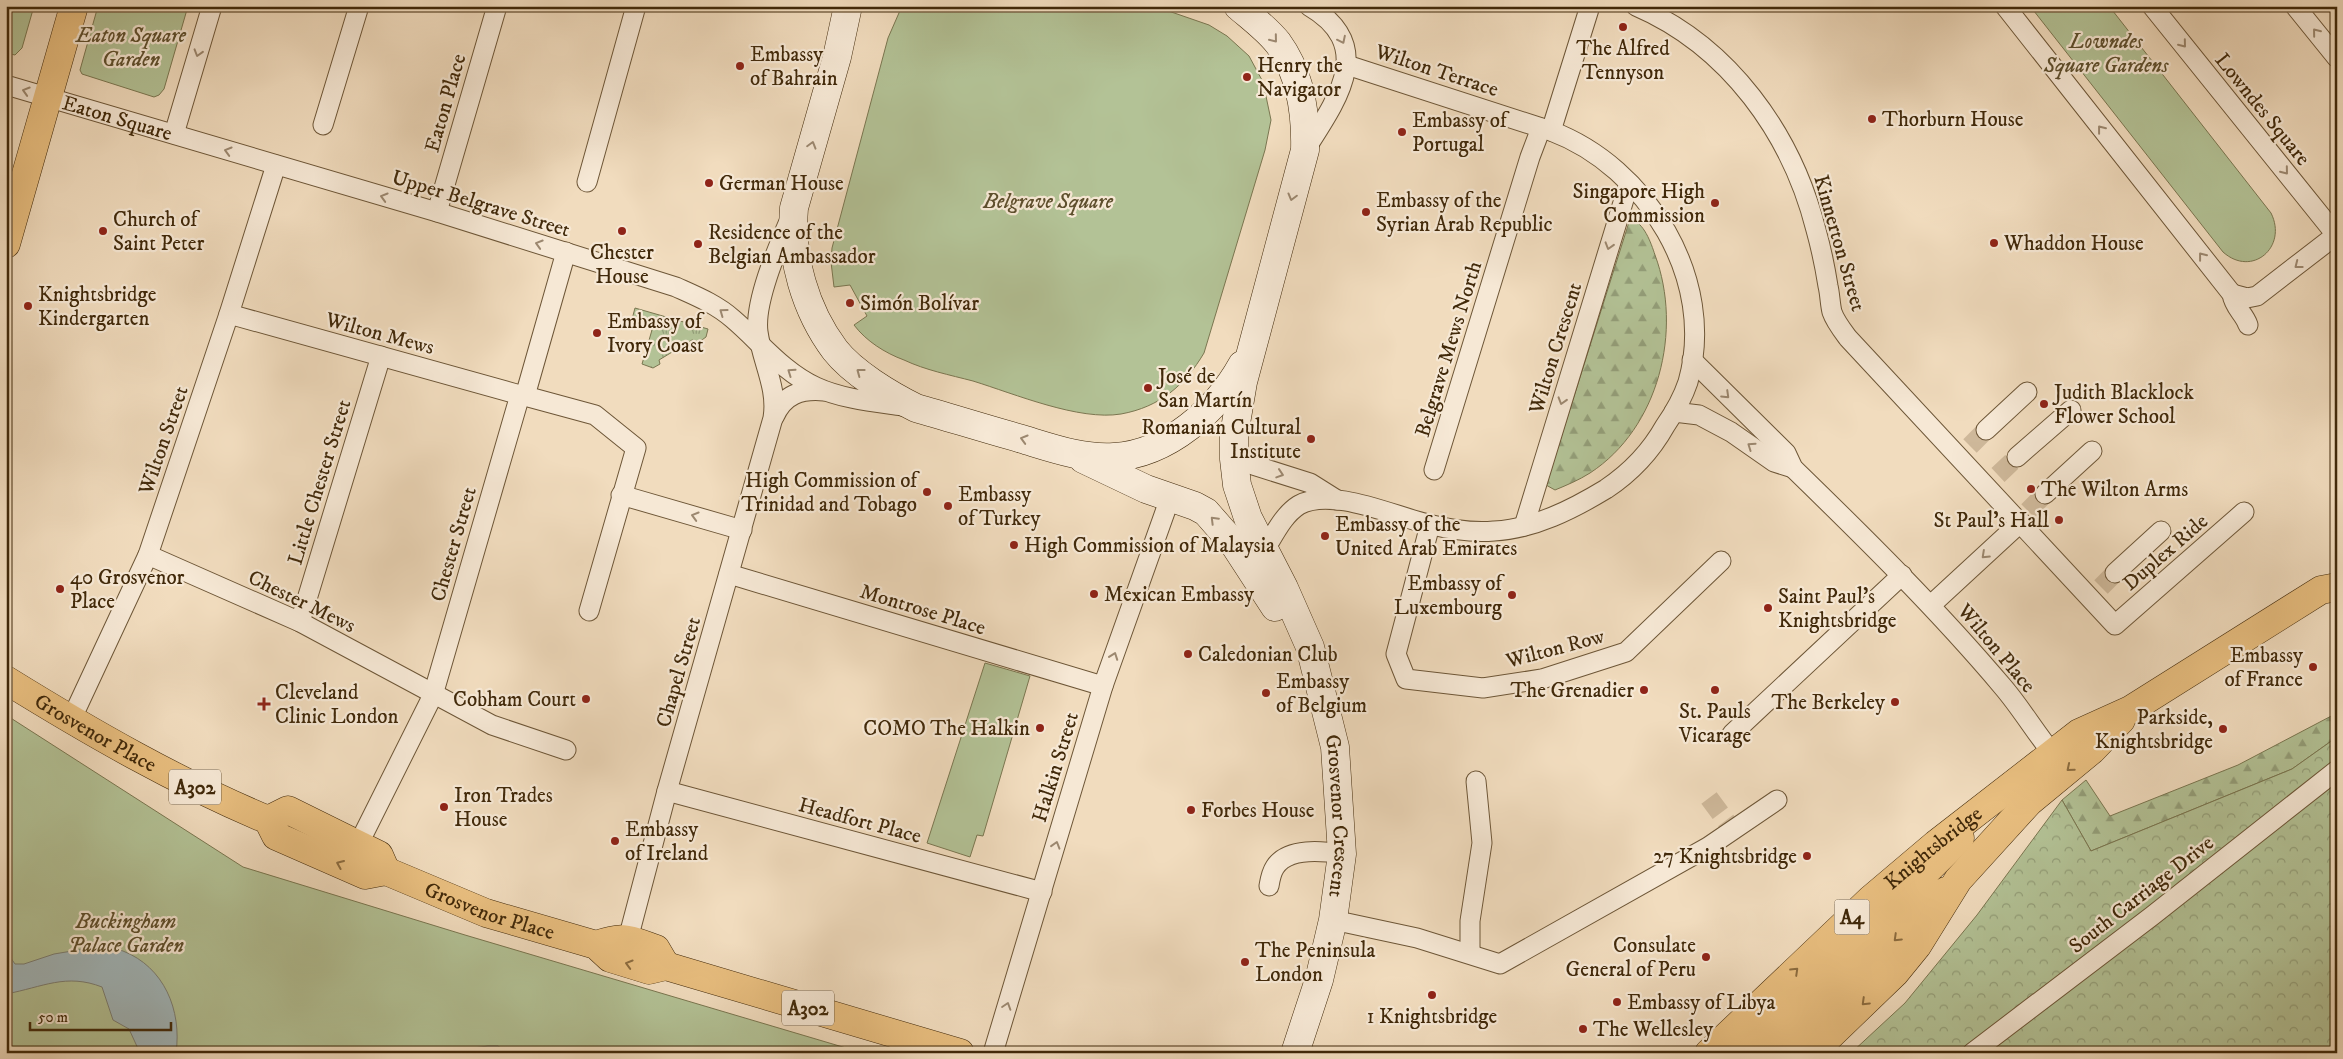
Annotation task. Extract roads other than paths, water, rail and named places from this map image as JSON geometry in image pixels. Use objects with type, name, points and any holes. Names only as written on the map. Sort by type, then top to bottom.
[{"type":"main road","name":"Eaton Square","points":[[48,98],[74,6]]},
{"type":"main road","points":[[848,6],[837,57],[794,208],[795,253],[806,294],[823,332],[836,351],[851,365],[898,400],[916,408],[1070,453],[1115,457],[1136,453],[1165,442],[1197,420],[1223,392],[1242,366],[1253,341],[1305,150],[1305,121],[1300,97],[1288,60],[1267,31],[1238,6]]},
{"type":"main road","points":[[837,57],[868,6]]},
{"type":"main road","points":[[8,233],[48,98]]},
{"type":"main road","name":"Grosvenor Crescent","points":[[1253,341],[1237,412],[1234,459],[1241,499],[1307,639],[1335,746],[1342,854],[1333,920],[1319,980],[1294,1053]]},
{"type":"main road","name":"Grosvenor Crescent","points":[[1070,453],[1170,498],[1201,508],[1223,529],[1269,597],[1321,695]]},
{"type":"main road","name":"Knightsbridge","points":[[1709,1053],[1871,899],[1936,844],[2005,793],[2079,733],[2130,710],[2329,589],[2337,566]]},
{"type":"main road","name":"Grosvenor Place","points":[[6,680],[71,720],[216,798],[268,820],[276,836],[365,875],[386,871],[486,913],[596,945],[610,958],[650,970],[666,966],[960,1053]]},
{"type":"main road","name":"Knightsbridge","points":[[1812,1053],[1895,973],[1912,953],[1958,880],[2029,802],[2092,750],[2130,710]]},
{"type":"main road","name":"A4","points":[[1742,1053],[2005,793]]},
{"type":"main road","points":[[268,820],[288,810],[380,856],[386,871]]},
{"type":"main road","name":"A4","points":[[1776,1053],[1958,880]]},
{"type":"main road","points":[[596,945],[618,937],[656,949],[666,966]]},
{"type":"street","name":"Eaton Square","points":[[6,85],[174,134],[212,6]]},
{"type":"street","points":[[323,125],[359,6]]},
{"type":"street","name":"Eaton Place","points":[[437,212],[496,6]]},
{"type":"street","points":[[587,182],[636,6]]},
{"type":"street","name":"Belgrave Mews North","points":[[1434,470],[1530,157],[1546,129],[1590,6]]},
{"type":"street","name":"Kinnerton Street","points":[[1636,6],[1671,24],[1700,43],[1728,68],[1757,104],[1793,164],[1807,197],[1823,257],[1832,312],[1838,324],[1863,355],[1992,480],[2022,517],[2095,592],[2115,625]]},
{"type":"street","points":[[2005,6],[2232,294],[2233,303],[2247,321]]},
{"type":"street","name":"Lowndes Square","points":[[2152,6],[2336,236],[2256,296],[2247,298],[2232,294]]},
{"type":"street","points":[[2295,6],[2337,58]]},
{"type":"street","points":[[1305,150],[1334,100],[1347,65],[1348,56],[1342,37],[1331,23],[1313,7]]},
{"type":"street","name":"Wilton Terrace","points":[[1347,65],[1546,129]]},
{"type":"street","points":[[1264,550],[1283,519],[1300,505],[1319,500],[1337,500],[1430,525],[1494,532],[1524,526],[1570,510],[1608,487],[1644,457],[1674,412],[1687,383],[1692,360],[1694,334],[1691,294],[1682,262],[1668,235],[1629,183],[1603,158],[1576,140],[1546,129]]},
{"type":"street","name":"Upper Belgrave Street","points":[[174,134],[437,212],[676,287],[698,297],[732,318],[760,344]]},
{"type":"street","name":"Wilton Street","points":[[71,720],[148,555],[229,314],[276,165]]},
{"type":"street","name":"Wilton Crescent","points":[[1524,526],[1629,183]]},
{"type":"street","points":[[794,208],[773,262],[760,305],[758,317],[760,344],[786,369],[828,392],[916,408]]},
{"type":"street","name":"Chester Street","points":[[358,845],[434,695],[566,252]]},
{"type":"street","name":"Wilton Mews","points":[[229,314],[522,396],[595,414],[636,448],[622,495]]},
{"type":"street","name":"Chapel Street","points":[[628,940],[773,418],[774,394],[760,344]]},
{"type":"street","name":"Little Chester Street","points":[[300,622],[381,356]]},
{"type":"street","name":"Wilton Place","points":[[1692,360],[1786,453],[1794,468],[1931,605],[2005,689],[2053,754]]},
{"type":"street","name":"Chapel Street","points":[[773,418],[781,404],[794,394],[803,391],[828,392]]},
{"type":"street","points":[[1986,430],[2027,392]]},
{"type":"street","points":[[2017,457],[2070,410]]},
{"type":"street","name":"Wilton Place","points":[[1674,412],[1699,415],[1731,432],[1774,462],[1794,468]]},
{"type":"street","points":[[2046,494],[2092,451]]},
{"type":"street","points":[[1234,459],[1310,483],[1337,500]]},
{"type":"street","points":[[589,610],[622,495],[742,530]]},
{"type":"street","name":"Halkin Street","points":[[993,1053],[1103,686],[1170,498]]},
{"type":"street","name":"Duplex Ride","points":[[2115,625],[2244,512]]},
{"type":"street","points":[[1931,605],[2022,517]]},
{"type":"street","name":"Wilton Row","points":[[1430,525],[1396,654],[1406,679],[1482,688],[1542,679],[1626,652],[1721,561]]},
{"type":"street","points":[[2115,573],[2161,531]]},
{"type":"street","name":"Chester Mews","points":[[148,555],[300,622],[492,725],[566,750]]},
{"type":"street","name":"Montrose Place","points":[[729,574],[1103,686]]},
{"type":"street","points":[[1732,734],[1902,575]]},
{"type":"street","name":"South Carriage Drive","points":[[1972,1053],[2152,916],[2337,770]]},
{"type":"street","points":[[1463,951],[1470,921],[1482,843],[1476,781]]},
{"type":"street","name":"Headfort Place","points":[[668,791],[1042,892]]},
{"type":"street","points":[[1333,920],[1417,938],[1500,964],[1644,876],[1777,800]]},
{"type":"street","points":[[1268,886],[1275,867],[1295,854],[1314,850],[1342,854]]},
{"type":"water","points":[[84,949],[123,951],[137,958],[159,979],[173,1006],[176,1021],[176,1053],[140,1053],[129,1029],[113,1020],[102,987],[77,981],[66,981],[6,994],[6,951],[15,964],[24,964],[54,954]]},
{"type":"water","points":[[498,1046],[509,1053],[434,1053]]},
{"type":"tunnel","points":[[1970,446],[1986,430]]},
{"type":"tunnel","points":[[1998,475],[2017,457]]},
{"type":"tunnel","points":[[2028,511],[2045,494]]},
{"type":"tunnel","points":[[2101,587],[2115,573]]},
{"type":"tunnel","points":[[1709,798],[1729,825]]},
{"type":"place","name":"The Alfred Tennyson","points":[[1623,27]]},
{"type":"place","name":"Embassy of Bahrain","points":[[740,66]]},
{"type":"place","name":"Henry the Navigator","points":[[1247,77]]},
{"type":"place","name":"Thorburn House","points":[[1872,119]]},
{"type":"place","name":"Embassy of Portugal","points":[[1402,132]]},
{"type":"place","name":"German House","points":[[709,183]]},
{"type":"place","name":"Singapore High Commission","points":[[1715,203]]},
{"type":"place","name":"Embassy of the Syrian Arab Republic","points":[[1366,212]]},
{"type":"place","name":"Church of Saint Peter","points":[[103,231]]},
{"type":"place","name":"Chester House","points":[[622,231]]},
{"type":"place","name":"Whaddon House","points":[[1994,243]]},
{"type":"place","name":"Residence of the Belgian Ambassador","points":[[698,244]]},
{"type":"place","name":"Simón Bolívar","points":[[850,303]]},
{"type":"place","name":"Knightsbridge Kindergarten","points":[[28,306]]},
{"type":"place","name":"Embassy of Ivory Coast","points":[[597,333]]},
{"type":"place","name":"José de San Martín","points":[[1148,388]]},
{"type":"place","name":"Judith Blacklock Flower School","points":[[2044,404]]},
{"type":"place","name":"Romanian Cultural Institute","points":[[1311,439]]},
{"type":"place","name":"The Wilton Arms","points":[[2031,489]]},
{"type":"place","name":"High Commission of Trinidad and Tobago","points":[[927,492]]},
{"type":"place","name":"Embassy of Turkey","points":[[948,506]]},
{"type":"place","name":"St Paul's Hall","points":[[2059,520]]},
{"type":"place","name":"Embassy of the United Arab Emirates","points":[[1325,536]]},
{"type":"place","name":"High Commission of Malaysia","points":[[1014,545]]},
{"type":"place","name":"40 Grosvenor Place","points":[[60,589]]},
{"type":"place","name":"Mexican Embassy","points":[[1094,594]]},
{"type":"place","name":"Embassy of Luxembourg","points":[[1512,595]]},
{"type":"place","name":"Saint Paul's Knightsbridge","points":[[1768,608]]},
{"type":"place","name":"Caledonian Club","points":[[1188,654]]},
{"type":"place","name":"Embassy of France","points":[[2313,667]]},
{"type":"place","name":"The Grenadier","points":[[1644,690]]},
{"type":"place","name":"St. Pauls Vicarage","points":[[1715,690]]},
{"type":"place","name":"Embassy of Belgium","points":[[1266,693]]},
{"type":"place","name":"Cobham Court","points":[[586,699]]},
{"type":"place","name":"The Berkeley","points":[[1895,702]]},
{"type":"place","name":"Cleveland Clinic London","points":[[264,704]]},
{"type":"place","name":"COMO The Halkin","points":[[1040,728]]},
{"type":"place","name":"Parkside, Knightsbridge","points":[[2223,729]]},
{"type":"place","name":"Iron Trades House","points":[[444,807]]},
{"type":"place","name":"Forbes House","points":[[1191,810]]},
{"type":"place","name":"Embassy of Ireland","points":[[615,841]]},
{"type":"place","name":"27 Knightsbridge","points":[[1807,856]]},
{"type":"place","name":"Consulate General of Peru","points":[[1706,957]]},
{"type":"place","name":"The Peninsula London","points":[[1245,962]]},
{"type":"place","name":"1 Knightsbridge","points":[[1432,995]]},
{"type":"place","name":"Embassy of Libya","points":[[1617,1002]]},
{"type":"place","name":"The Wellesley","points":[[1583,1029]]},
{"type":"park label","name":"Eaton Square Garden","points":[[131,47]]},
{"type":"park label","name":"Lowndes Square Gardens","points":[[2106,53]]},
{"type":"park label","name":"Belgrave Square","points":[[1048,201]]},
{"type":"park label","name":"Buckingham Palace Garden","points":[[126,933]]}]
